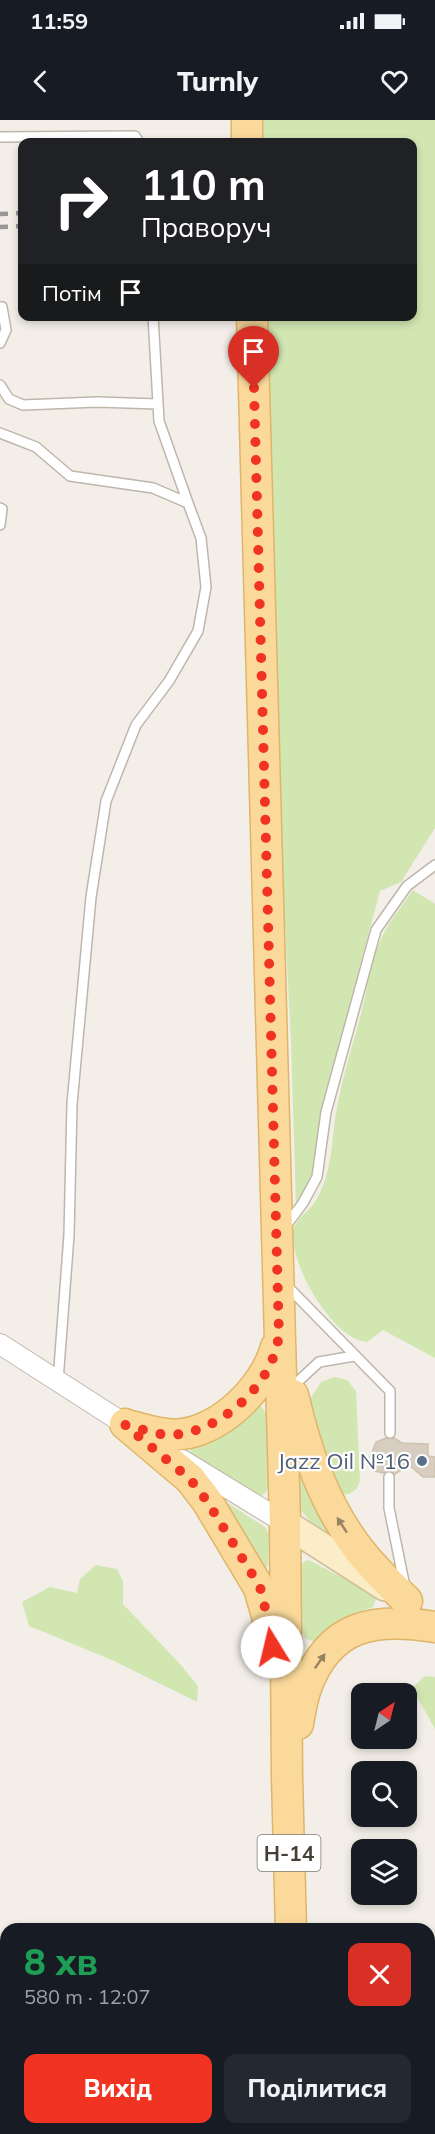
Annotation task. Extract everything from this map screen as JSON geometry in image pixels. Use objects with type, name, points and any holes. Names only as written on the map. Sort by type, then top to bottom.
[{"type":"main road","points":[[247,120],[247,138]]},
{"type":"main road","name":"Н-14","points":[[252,321],[285,1523],[291,1923]]},
{"type":"main road","points":[[279,1337],[310,1458],[324,1496],[361,1552],[407,1601]]},
{"type":"main road","points":[[125,1425],[168,1435],[198,1430],[215,1422],[245,1400],[257,1386],[273,1360],[279,1337]]},
{"type":"main road","points":[[125,1425],[190,1479],[224,1526],[260,1587],[272,1647],[274,1683],[287,1777]]},
{"type":"main road","points":[[285,1523],[435,1619]]},
{"type":"main road","points":[[287,1777],[305,1689],[319,1662],[332,1646],[346,1634],[364,1626],[399,1622],[435,1627]]},
{"type":"street","points":[[0,1344],[125,1425],[285,1523]]},
{"type":"lane","points":[[0,137],[135,136],[136,138]]},
{"type":"lane","points":[[0,307],[2,307],[6,330],[0,343]]},
{"type":"lane","points":[[58,1381],[69,1235],[72,1104],[91,897],[106,801],[136,725],[169,681],[198,631],[206,586],[201,538],[159,421],[153,321]]},
{"type":"lane","points":[[0,385],[9,399],[23,405],[96,402],[158,404]]},
{"type":"lane","points":[[0,432],[36,447],[70,476],[153,488],[188,503]]},
{"type":"lane","points":[[0,508],[2,509],[0,525]]},
{"type":"lane","points":[[276,1239],[303,1203],[317,1177],[326,1112],[376,930],[407,886],[435,865]]},
{"type":"lane","points":[[277,1275],[390,1391],[390,1433]]},
{"type":"lane","points":[[291,1388],[319,1362],[354,1356]]},
{"type":"lane","points":[[389,1477],[389,1508],[407,1601]]},
{"type":"green space","points":[[261,120],[435,120],[435,828],[401,882],[380,891],[324,1100],[313,1177],[296,1207],[284,905],[266,321],[417,321],[417,138],[260,138]]},
{"type":"green space","points":[[413,890],[435,904],[435,1358],[383,1330],[367,1342],[354,1338],[341,1329],[316,1299],[306,1281],[294,1246],[293,1232],[298,1221],[317,1199],[327,1174],[339,1095],[376,951],[388,926]]},
{"type":"green space","points":[[334,1377],[347,1380],[356,1391],[360,1480],[357,1488],[348,1494],[336,1491],[308,1402],[321,1382]]},
{"type":"green space","points":[[256,1406],[261,1406],[266,1413],[268,1487],[261,1496],[257,1496],[192,1455],[190,1449]]},
{"type":"green space","points":[[304,1478],[337,1539],[315,1527],[300,1509],[298,1484],[300,1479]]},
{"type":"green space","points":[[223,1500],[265,1527],[269,1534],[268,1565],[265,1569]]},
{"type":"green space","points":[[309,1560],[373,1594],[376,1599],[373,1607],[351,1615],[317,1643],[305,1638],[302,1631],[299,1567]]},
{"type":"green space","points":[[96,1565],[117,1569],[123,1581],[123,1604],[198,1686],[197,1702],[112,1660],[29,1626],[22,1602],[50,1587],[77,1593],[80,1579]]},
{"type":"green space","points":[[425,1676],[435,1677],[435,1729],[417,1697],[417,1683]]},
{"type":"building","points":[[394,1438],[402,1443],[428,1444],[428,1456],[435,1457],[435,1477],[423,1477],[409,1465],[395,1474],[390,1470],[383,1473],[375,1471],[370,1457],[376,1442]]},
{"type":"railway","points":[[0,214],[18,213]]},
{"type":"railway","points":[[0,227],[18,226]]},
{"type":"place","name":"Jazz Oil №16","points":[[422,1461]]},
{"type":"route","points":[[254,388],[279,1337],[273,1360],[257,1386],[245,1400],[215,1422],[198,1430],[168,1435],[125,1425],[190,1479],[207,1501],[260,1587],[272,1647]]}]
